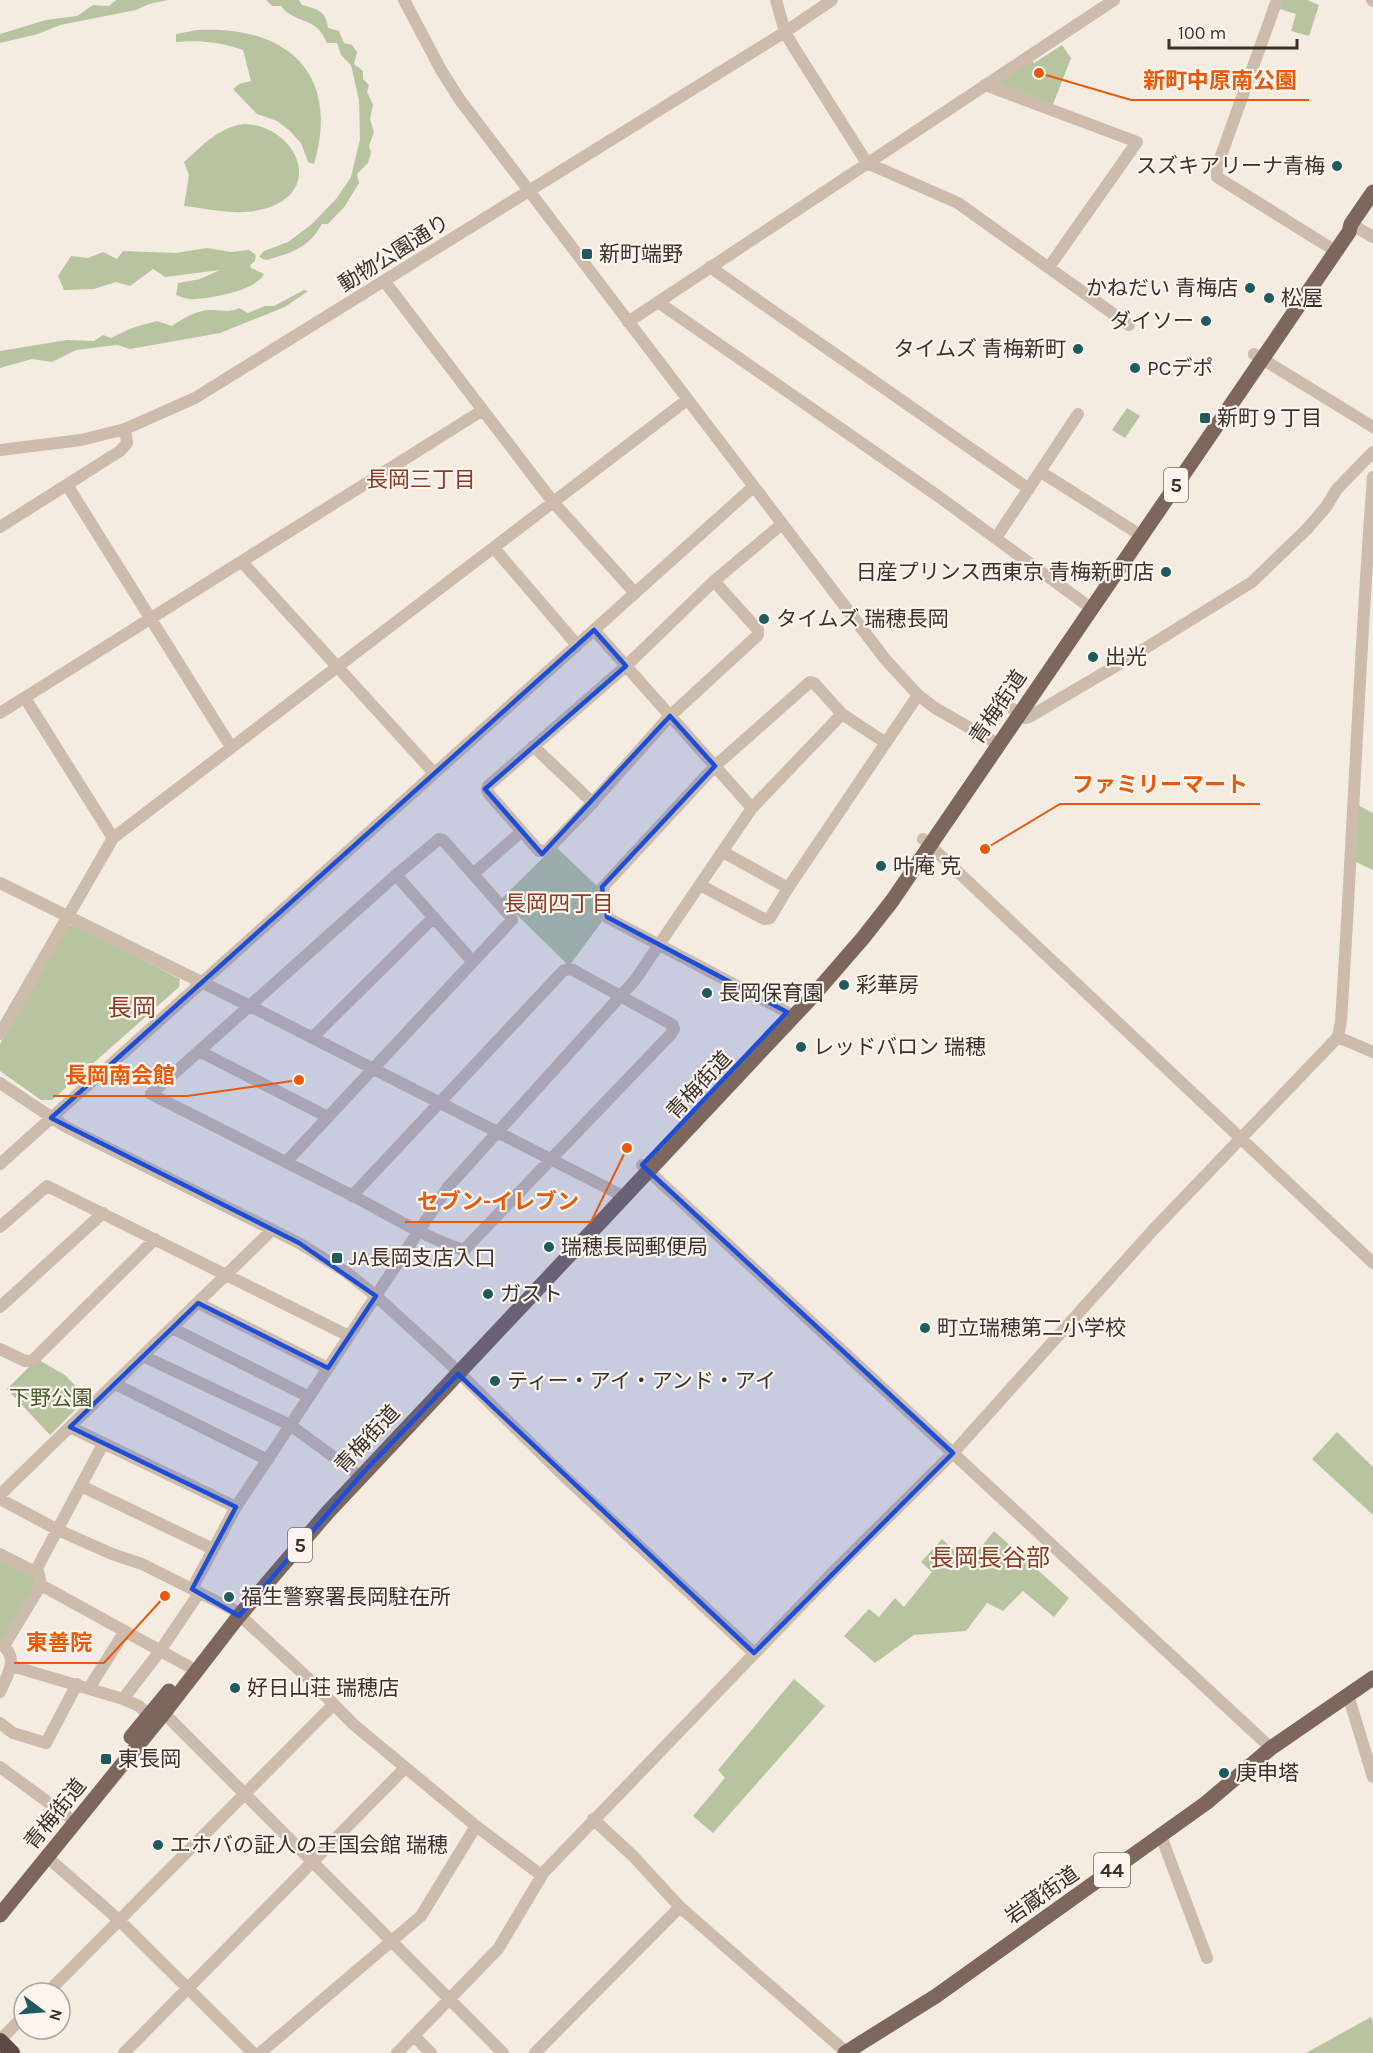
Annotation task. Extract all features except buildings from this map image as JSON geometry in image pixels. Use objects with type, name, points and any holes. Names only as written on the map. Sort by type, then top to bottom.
[{"type":"highway","points":[[0,2040],[12,2053]]},
{"type":"main road","name":"青梅街道","points":[[1016,711],[1084,603],[1349,232],[1351,224],[1373,192]]},
{"type":"main road","name":"青梅街道","points":[[0,1901],[67,1816],[156,1714],[188,1666],[455,1370],[620,1194],[818,989],[876,922],[927,842],[1259,356],[1342,227],[1351,224]]},
{"type":"main road","name":"青梅街道","points":[[645,1168],[850,944],[927,842]]},
{"type":"main road","name":"青梅街道","points":[[0,1915],[236,1613],[353,1471],[455,1370]]},
{"type":"main road","name":"岩蔵街道","points":[[845,2053],[930,2000],[1161,1836],[1221,1791],[1271,1748],[1373,1678]]},
{"type":"street","points":[[404,0],[441,70],[460,100],[885,660],[918,695],[947,715],[995,742]]},
{"type":"street","points":[[776,0],[785,32],[867,164],[958,203],[1129,325]]},
{"type":"street","name":"動物公園通り","points":[[0,450],[81,440],[125,429],[195,398],[385,282],[785,32],[832,0]]},
{"type":"street","points":[[628,322],[1114,0]]},
{"type":"street","points":[[1277,0],[1217,167],[1216,177],[1329,247]]},
{"type":"street","points":[[985,85],[1137,142],[1049,267]]},
{"type":"street","points":[[1351,224],[1373,237]]},
{"type":"street","points":[[710,267],[1029,489]]},
{"type":"street","points":[[385,282],[553,502],[635,593]]},
{"type":"street","points":[[658,302],[996,538],[1084,603]]},
{"type":"street","points":[[1259,356],[1373,427]]},
{"type":"street","points":[[0,1034],[112,838],[687,400]]},
{"type":"street","points":[[0,713],[483,410]]},
{"type":"street","points":[[996,538],[1078,414]]},
{"type":"street","points":[[0,527],[120,451],[127,443],[125,429]]},
{"type":"street","points":[[1016,711],[1025,718],[1029,717],[1252,582],[1307,529],[1326,507],[1336,489],[1373,452]]},
{"type":"street","points":[[1041,472],[1134,531]]},
{"type":"street","points":[[397,2053],[498,1950],[541,1875],[754,1653],[920,1484],[953,1454],[1153,1230],[1338,1036],[1343,995],[1363,616],[1373,477]]},
{"type":"street","points":[[68,485],[231,747]]},
{"type":"street","points":[[0,1164],[753,487]]},
{"type":"street","points":[[714,581],[759,633],[670,716],[593,803],[547,850],[539,851],[487,790],[488,786],[626,666],[714,581],[782,524]]},
{"type":"street","points":[[494,548],[577,645]]},
{"type":"street","points":[[242,562],[434,773]]},
{"type":"street","points":[[594,630],[752,808]]},
{"type":"street","points":[[787,1012],[608,918],[603,887],[714,766],[810,682],[814,683],[842,714],[886,743]]},
{"type":"street","points":[[700,885],[764,919],[770,918],[918,695]]},
{"type":"street","points":[[25,698],[112,838]]},
{"type":"street","points":[[123,1699],[160,1651],[195,1591],[213,1549],[236,1507],[448,1187],[621,996],[659,945],[752,808],[842,714]]},
{"type":"street","points":[[533,746],[593,803]]},
{"type":"street","points":[[473,874],[521,832]]},
{"type":"street","points":[[286,1162],[512,920],[473,874],[439,839],[151,1094],[286,1162],[352,1196],[419,1230],[460,1249],[468,1249],[674,1029],[670,1022],[573,970],[563,971],[352,1196]]},
{"type":"street","points":[[927,842],[1373,1263]]},
{"type":"street","points":[[723,852],[788,888]]},
{"type":"street","points":[[396,875],[473,962]]},
{"type":"street","points":[[0,883],[250,1006],[620,1194]]},
{"type":"street","points":[[312,1038],[434,917]]},
{"type":"street","points":[[1338,1036],[1373,1052]]},
{"type":"street","points":[[199,1051],[328,1117]]},
{"type":"street","points":[[0,1083],[51,1118],[317,1253],[346,1272],[376,1296],[573,1485],[754,1653]]},
{"type":"street","points":[[645,1168],[1271,1748]]},
{"type":"street","points":[[0,1227],[47,1186],[349,1336]]},
{"type":"street","points":[[0,1307],[103,1213]]},
{"type":"street","points":[[272,1230],[0,1497],[58,1530],[112,1554],[142,1564],[236,1613],[311,1681],[353,1724],[476,1826],[541,1875]]},
{"type":"street","points":[[0,1349],[25,1361],[32,1361],[155,1239]]},
{"type":"street","points":[[198,1303],[327,1368]]},
{"type":"street","points":[[172,1328],[309,1397]]},
{"type":"street","points":[[143,1356],[290,1425],[353,1471]]},
{"type":"street","points":[[116,1384],[268,1460]]},
{"type":"street","points":[[70,1427],[236,1507]]},
{"type":"street","points":[[36,1572],[103,1444]]},
{"type":"street","points":[[81,1486],[213,1549]]},
{"type":"street","points":[[0,1554],[39,1574],[41,1585],[2,1645],[12,1659],[12,1666],[0,1692]]},
{"type":"street","points":[[41,1585],[188,1666]]},
{"type":"street","points":[[0,1723],[13,1733],[46,1743],[83,1686],[125,1631]]},
{"type":"street","points":[[12,1666],[123,1699],[156,1714],[244,1793],[504,2053]]},
{"type":"street","points":[[1348,1695],[1373,1777]]},
{"type":"street","points":[[59,1981],[333,1705]]},
{"type":"street","points":[[124,2053],[405,1768]]},
{"type":"street","points":[[1,1771],[67,1816]]},
{"type":"street","points":[[593,1820],[625,1848],[680,1907],[845,2053]]},
{"type":"street","points":[[260,2053],[422,1916],[476,1826]]},
{"type":"street","points":[[1161,1836],[1207,1958]]},
{"type":"street","points":[[47,1857],[119,1920],[253,2053]]},
{"type":"street","points":[[535,2053],[680,1907]]},
{"type":"street","points":[[0,2040],[12,2028]]},
{"type":"street","points":[[414,2036],[431,2053]]},
{"type":"highlighted area","points":[[594,630],[626,666],[485,789],[542,854],[670,716],[715,766],[602,887],[607,917],[787,1012],[642,1165],[953,1453],[754,1653],[458,1374],[362,1474],[239,1616],[192,1589],[236,1507],[70,1427],[198,1303],[328,1368],[376,1296],[299,1243],[51,1118]]},
{"type":"green space","points":[[116,0],[168,0],[149,4],[136,10],[60,25],[38,34],[0,43],[0,34],[46,20],[77,16],[93,5],[109,6]]},
{"type":"green space","points":[[266,0],[299,0],[302,5],[323,14],[328,28],[339,31],[344,43],[352,45],[357,52],[354,64],[363,71],[363,79],[369,85],[367,92],[373,105],[370,119],[374,132],[369,146],[371,153],[368,163],[357,174],[359,183],[345,206],[328,224],[322,224],[305,245],[266,260],[259,257],[264,251],[288,242],[312,224],[337,198],[351,177],[360,139],[359,100],[351,65],[341,55],[337,43],[327,43],[317,28],[293,16],[281,6],[272,6]]},
{"type":"green space","points":[[1281,0],[1307,0],[1319,5],[1309,36],[1291,31],[1296,14],[1277,8]]},
{"type":"green space","points":[[197,30],[229,31],[257,36],[280,46],[299,61],[312,80],[320,104],[320,132],[314,164],[308,162],[301,143],[289,130],[277,121],[257,114],[233,89],[239,84],[251,81],[243,50],[210,42],[176,42],[176,34]]},
{"type":"green space","points":[[1062,45],[1071,58],[1052,107],[997,83],[1032,60],[1034,63]]},
{"type":"green space","points":[[244,124],[262,127],[277,135],[289,146],[297,159],[299,173],[295,187],[285,199],[257,211],[226,212],[184,206],[189,175],[184,162],[219,133]]},
{"type":"green space","points":[[207,248],[231,252],[249,250],[256,255],[255,261],[250,265],[251,268],[264,274],[252,285],[243,289],[212,297],[192,299],[176,295],[178,283],[200,279],[220,270],[165,277],[153,269],[130,286],[116,282],[94,289],[64,290],[58,276],[71,256],[88,258],[103,252],[117,259],[123,251],[176,253]]},
{"type":"green space","points":[[304,290],[308,291],[285,307],[220,333],[130,349],[117,345],[76,350],[52,362],[32,359],[0,368],[0,351],[67,340],[94,341],[103,335],[111,338],[132,328],[157,321],[172,326],[190,315],[206,310],[229,311],[239,308],[248,313],[265,306],[274,306]]},
{"type":"green space","points":[[1127,408],[1140,416],[1125,438],[1112,430]]},
{"type":"green space","points":[[1356,804],[1373,813],[1373,870],[1352,860]]},
{"type":"green space","points":[[555,846],[597,886],[603,920],[569,966],[501,899]]},
{"type":"green space","points":[[74,924],[180,979],[179,987],[52,1100],[41,1100],[0,1071],[0,1044],[67,927]]},
{"type":"green space","name":"下野公園","points":[[37,1359],[65,1375],[87,1398],[50,1435],[7,1389]]},
{"type":"green space","points":[[1337,1432],[1373,1467],[1373,1515],[1312,1459]]},
{"type":"green space","points":[[994,1531],[1069,1598],[1054,1617],[1023,1591],[1003,1611],[987,1603],[966,1631],[914,1635],[875,1663],[844,1636],[869,1609],[879,1617],[895,1598],[904,1607],[932,1572],[921,1562],[942,1539],[968,1563]]},
{"type":"green space","points":[[0,1559],[38,1577],[39,1581],[5,1641],[0,1641]]},
{"type":"green space","points":[[794,1679],[825,1706],[713,1833],[693,1816],[725,1778],[718,1770]]},
{"type":"green space","points":[[1371,2017],[1373,2053],[1306,2053]]},
{"type":"place","name":"新町中原南公園","points":[[1039,73]]},
{"type":"place","name":"スズキアリーナ青梅","points":[[1337,166]]},
{"type":"place","name":"新町端野","points":[[587,254]]},
{"type":"place","name":"かねだい 青梅店","points":[[1250,288]]},
{"type":"place","name":"松屋","points":[[1269,298]]},
{"type":"place","name":"ダイソー","points":[[1206,321]]},
{"type":"place","name":"タイムズ 青梅新町","points":[[1078,349]]},
{"type":"place","name":"PCデポ","points":[[1135,368]]},
{"type":"place","name":"新町９丁目","points":[[1205,418]]},
{"type":"place","name":"日産プリンス西東京 青梅新町店","points":[[1166,572]]},
{"type":"place","name":"タイムズ 瑞穂長岡","points":[[764,619]]},
{"type":"place","name":"出光","points":[[1093,657]]},
{"type":"place","name":"ファミリーマート","points":[[985,849]]},
{"type":"place","name":"叶庵 克","points":[[881,866]]},
{"type":"place","name":"彩華房","points":[[844,985]]},
{"type":"place","name":"長岡保育園","points":[[707,993]]},
{"type":"place","name":"レッドバロン 瑞穂","points":[[801,1047]]},
{"type":"place","name":"長岡南会館","points":[[299,1080]]},
{"type":"place","name":"セブン-イレブン","points":[[627,1148]]},
{"type":"place","name":"瑞穂長岡郵便局","points":[[549,1247]]},
{"type":"place","name":"JA長岡支店入口","points":[[337,1258]]},
{"type":"place","name":"ガスト","points":[[488,1294]]},
{"type":"place","name":"町立瑞穂第二小学校","points":[[925,1328]]},
{"type":"place","name":"ティー・アイ・アンド・アイ","points":[[495,1381]]},
{"type":"place","name":"東善院","points":[[165,1596]]},
{"type":"place","name":"福生警察署長岡駐在所","points":[[229,1597]]},
{"type":"place","name":"好日山荘 瑞穂店","points":[[235,1688]]},
{"type":"place","name":"東長岡","points":[[106,1759]]},
{"type":"place","name":"庚申塔","points":[[1224,1773]]},
{"type":"place","name":"エホバの証人の王国会館 瑞穂","points":[[158,1845]]},
{"type":"district","name":"長岡三丁目","points":[[421,480]]},
{"type":"district","name":"長岡四丁目","points":[[559,904]]},
{"type":"district","name":"長岡","points":[[132,1008]]},
{"type":"district","name":"長岡長谷部","points":[[990,1558]]}]
